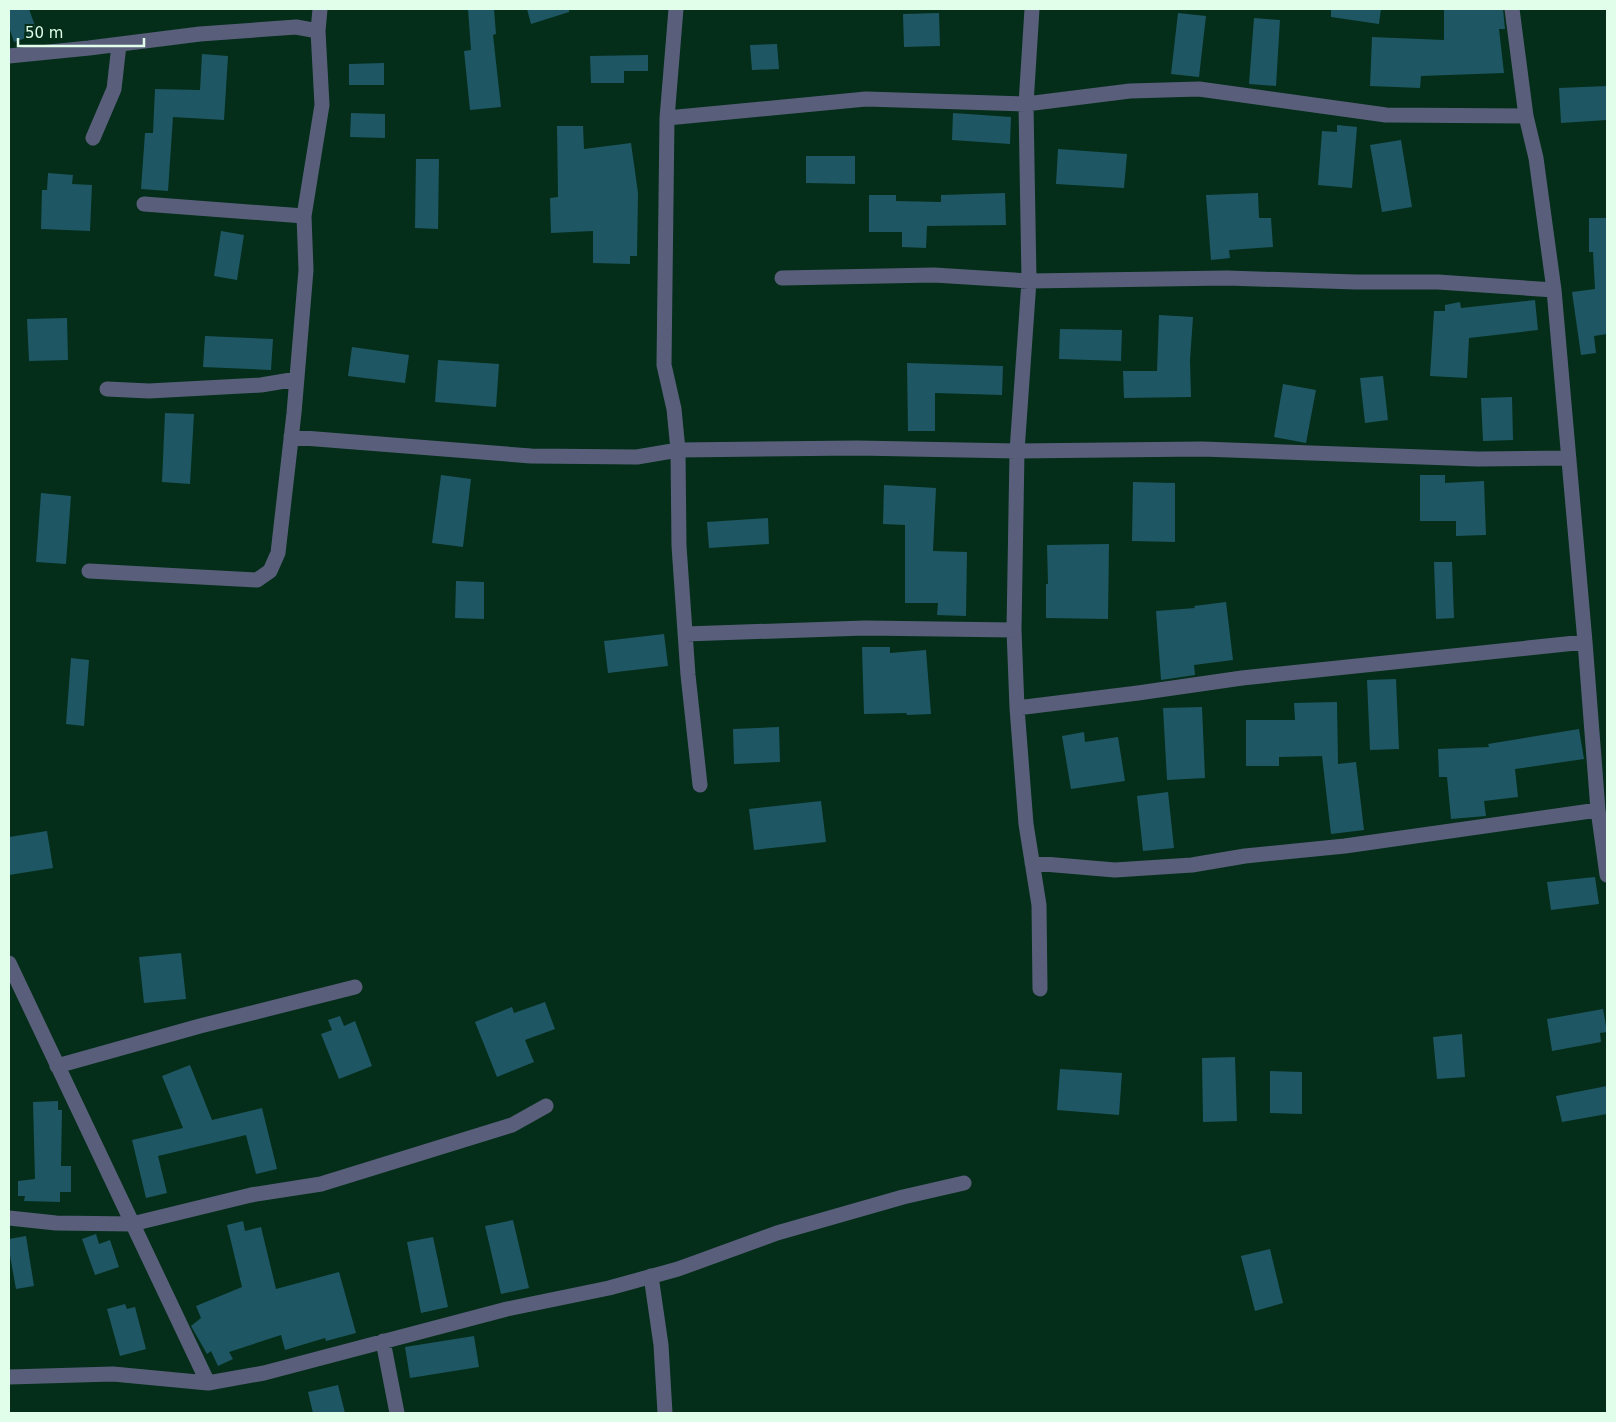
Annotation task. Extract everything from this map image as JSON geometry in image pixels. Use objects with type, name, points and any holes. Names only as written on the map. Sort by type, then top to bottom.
[{"type":"street","points":[[88,570],[257,580],[270,571],[278,553],[292,437],[306,270],[304,216],[322,104],[318,31],[320,9]]},
{"type":"street","points":[[676,9],[667,118],[664,365],[674,409],[678,450],[679,546],[685,634],[700,785]]},
{"type":"street","points":[[1032,9],[1026,104],[1029,281],[1017,451],[1014,630],[1017,708],[1026,824],[1039,905],[1040,989]]},
{"type":"street","points":[[1512,9],[1526,116],[1536,158],[1554,290],[1598,810],[1607,875]]},
{"type":"street","points":[[9,56],[200,34],[296,27],[318,31]]},
{"type":"street","points":[[93,138],[114,89],[119,44]]},
{"type":"street","points":[[667,118],[866,98],[1026,104],[1130,91],[1199,89],[1386,115],[1526,116]]},
{"type":"street","points":[[144,204],[304,216]]},
{"type":"street","points":[[782,278],[934,275],[1029,281],[1227,278],[1356,282],[1438,282],[1554,290]]},
{"type":"street","points":[[107,389],[149,391],[261,385],[297,379]]},
{"type":"street","points":[[292,437],[531,456],[637,457],[678,450],[857,448],[1017,451],[1202,449],[1478,459],[1569,458]]},
{"type":"street","points":[[685,634],[865,628],[1014,630]]},
{"type":"street","points":[[1017,708],[1242,678],[1585,642]]},
{"type":"street","points":[[1032,864],[1115,870],[1192,865],[1245,856],[1345,846],[1598,810]]},
{"type":"street","points":[[9,963],[208,1383]]},
{"type":"street","points":[[57,1066],[200,1026],[355,987]]},
{"type":"street","points":[[9,1218],[56,1223],[132,1224],[251,1195],[321,1184],[512,1125],[546,1106]]},
{"type":"street","points":[[9,1377],[113,1374],[208,1383],[264,1373],[507,1309],[609,1288],[678,1269],[777,1232],[903,1197],[964,1183]]},
{"type":"street","points":[[651,1276],[661,1345],[665,1413]]},
{"type":"street","points":[[382,1341],[397,1413]]},
{"type":"building","points":[[9,9],[29,9],[38,34],[14,42],[9,27]]},
{"type":"building","points":[[468,9],[494,9],[496,34],[493,35],[501,107],[470,110],[464,51],[471,50]]},
{"type":"building","points":[[527,9],[569,9],[569,12],[531,24]]},
{"type":"building","points":[[1331,9],[1381,9],[1379,24],[1331,17]]},
{"type":"building","points":[[1444,9],[1503,9],[1505,29],[1499,29],[1504,73],[1421,76],[1420,88],[1370,86],[1372,37],[1444,40]]},
{"type":"building","points":[[939,13],[940,46],[904,47],[903,14]]},
{"type":"building","points":[[1178,13],[1206,16],[1199,77],[1171,74]]},
{"type":"building","points":[[1254,18],[1280,20],[1276,86],[1249,84]]},
{"type":"building","points":[[777,44],[779,69],[752,70],[750,45]]},
{"type":"building","points":[[202,54],[228,56],[224,120],[173,117],[168,191],[141,189],[145,133],[153,133],[155,89],[200,90]]},
{"type":"building","points":[[648,55],[648,71],[624,71],[624,83],[591,83],[590,56]]},
{"type":"building","points":[[384,63],[384,85],[349,85],[349,64]]},
{"type":"building","points":[[1607,86],[1607,120],[1561,123],[1559,88]]},
{"type":"building","points":[[351,113],[385,114],[385,138],[350,137]]},
{"type":"building","points":[[953,113],[1011,117],[1010,144],[952,140]]},
{"type":"building","points":[[1337,125],[1357,127],[1352,188],[1318,185],[1322,131],[1337,132]]},
{"type":"building","points":[[557,126],[583,126],[584,149],[631,143],[638,193],[637,256],[630,256],[630,264],[593,263],[593,231],[551,233],[550,198],[558,197]]},
{"type":"building","points":[[1401,140],[1412,207],[1382,212],[1370,145]]},
{"type":"building","points":[[1058,149],[1127,154],[1124,188],[1056,184]]},
{"type":"building","points":[[806,156],[855,156],[855,184],[806,183]]},
{"type":"building","points":[[416,159],[439,159],[438,229],[415,228]]},
{"type":"building","points":[[48,173],[73,175],[72,184],[92,185],[90,231],[41,229],[42,190],[47,190]]},
{"type":"building","points":[[1005,193],[1006,225],[927,226],[926,248],[902,247],[902,232],[869,232],[869,195],[896,195],[896,201],[941,202],[941,195]]},
{"type":"building","points":[[1258,193],[1259,218],[1271,218],[1273,247],[1229,250],[1230,258],[1211,260],[1206,195]]},
{"type":"building","points":[[1589,218],[1607,218],[1607,334],[1594,336],[1596,353],[1581,355],[1572,292],[1595,289],[1593,252],[1589,252]]},
{"type":"building","points":[[221,231],[244,235],[237,280],[214,276]]},
{"type":"building","points":[[1535,300],[1538,330],[1469,338],[1467,378],[1430,376],[1434,311],[1445,311],[1445,305],[1460,302],[1461,308]]},
{"type":"building","points":[[1159,315],[1193,317],[1190,360],[1191,397],[1124,398],[1123,371],[1157,371]]},
{"type":"building","points":[[67,318],[68,360],[29,361],[27,319]]},
{"type":"building","points":[[1060,329],[1122,330],[1121,361],[1059,359]]},
{"type":"building","points":[[205,336],[273,339],[271,370],[203,367]]},
{"type":"building","points":[[352,347],[409,355],[405,383],[348,376]]},
{"type":"building","points":[[438,360],[499,364],[496,407],[435,402]]},
{"type":"building","points":[[907,363],[1003,366],[1002,395],[935,393],[935,431],[908,431]]},
{"type":"building","points":[[1383,376],[1388,420],[1365,423],[1360,378]]},
{"type":"building","points":[[1283,384],[1316,390],[1306,443],[1274,437]]},
{"type":"building","points":[[1512,397],[1513,440],[1483,441],[1481,398]]},
{"type":"building","points":[[165,413],[194,414],[190,484],[162,482]]},
{"type":"building","points":[[441,475],[471,479],[463,547],[432,543]]},
{"type":"building","points":[[1420,475],[1445,475],[1445,483],[1484,481],[1486,535],[1456,536],[1456,521],[1420,521]]},
{"type":"building","points":[[1133,482],[1175,483],[1175,542],[1132,541]]},
{"type":"building","points":[[884,485],[936,488],[933,551],[967,552],[966,616],[937,615],[938,603],[905,603],[905,525],[883,524]]},
{"type":"building","points":[[41,493],[71,496],[66,564],[36,562]]},
{"type":"building","points":[[768,518],[769,544],[709,548],[707,522]]},
{"type":"building","points":[[1109,544],[1108,619],[1046,618],[1046,584],[1048,584],[1047,545]]},
{"type":"building","points":[[1434,562],[1452,562],[1454,618],[1436,619]]},
{"type":"building","points":[[456,581],[484,582],[484,619],[455,618]]},
{"type":"building","points":[[1226,602],[1233,660],[1194,665],[1195,675],[1161,680],[1156,611],[1195,608],[1194,606]]},
{"type":"building","points":[[664,634],[668,666],[608,673],[604,641]]},
{"type":"building","points":[[862,647],[890,647],[890,653],[926,650],[931,714],[864,714]]},
{"type":"building","points":[[71,658],[89,660],[84,726],[66,724]]},
{"type":"building","points":[[1396,679],[1399,749],[1370,750],[1367,680]]},
{"type":"building","points":[[1337,702],[1338,764],[1356,762],[1364,830],[1331,834],[1322,756],[1279,757],[1279,766],[1246,766],[1246,720],[1295,720],[1294,703]]},
{"type":"building","points":[[1202,707],[1205,778],[1167,780],[1163,708]]},
{"type":"building","points":[[779,727],[780,762],[734,764],[733,729]]},
{"type":"building","points":[[1579,729],[1584,759],[1515,769],[1518,797],[1484,801],[1486,816],[1451,819],[1447,777],[1439,777],[1438,749],[1489,747],[1488,744]]},
{"type":"building","points":[[1084,732],[1085,742],[1118,737],[1125,781],[1071,789],[1062,736]]},
{"type":"building","points":[[1168,792],[1174,848],[1143,851],[1137,796]]},
{"type":"building","points":[[821,801],[826,842],[754,850],[749,809]]},
{"type":"building","points":[[47,831],[53,868],[9,875],[9,837]]},
{"type":"building","points":[[1595,877],[1599,904],[1551,910],[1547,882]]},
{"type":"building","points":[[181,953],[186,999],[144,1003],[139,957]]},
{"type":"building","points":[[545,1002],[555,1029],[525,1040],[534,1062],[497,1077],[475,1022],[512,1007],[514,1013]]},
{"type":"building","points":[[1603,1009],[1607,1032],[1600,1033],[1601,1042],[1552,1051],[1547,1019]]},
{"type":"building","points":[[340,1016],[344,1026],[355,1021],[372,1066],[339,1079],[321,1034],[332,1030],[328,1020]]},
{"type":"building","points":[[1462,1034],[1465,1077],[1437,1079],[1433,1037]]},
{"type":"building","points":[[1235,1057],[1237,1121],[1203,1122],[1202,1058]]},
{"type":"building","points":[[190,1065],[212,1120],[262,1108],[277,1169],[256,1174],[246,1135],[158,1156],[167,1193],[146,1198],[132,1140],[183,1128],[162,1076]]},
{"type":"building","points":[[1060,1069],[1122,1073],[1119,1115],[1057,1110]]},
{"type":"building","points":[[1270,1071],[1302,1072],[1302,1114],[1270,1113]]},
{"type":"building","points":[[1607,1086],[1607,1114],[1562,1122],[1556,1096]]},
{"type":"building","points":[[58,1101],[58,1110],[62,1110],[61,1166],[71,1166],[71,1192],[60,1192],[60,1202],[24,1201],[25,1196],[18,1196],[18,1181],[35,1179],[33,1102]]},
{"type":"building","points":[[513,1220],[529,1288],[501,1294],[485,1226]]},
{"type":"building","points":[[243,1221],[245,1231],[261,1227],[276,1289],[339,1272],[356,1333],[326,1341],[325,1338],[285,1350],[281,1335],[229,1352],[233,1359],[218,1366],[211,1351],[207,1354],[191,1326],[201,1318],[196,1306],[242,1287],[227,1225]]},
{"type":"building","points":[[96,1234],[99,1244],[110,1240],[119,1267],[95,1275],[82,1239]]},
{"type":"building","points":[[26,1236],[34,1286],[16,1289],[9,1250],[9,1239]]},
{"type":"building","points":[[433,1237],[448,1307],[421,1313],[407,1242]]},
{"type":"building","points":[[1270,1249],[1283,1303],[1255,1311],[1241,1256]]},
{"type":"building","points":[[125,1304],[127,1309],[135,1307],[146,1349],[120,1356],[107,1309]]},
{"type":"building","points":[[474,1336],[479,1367],[410,1378],[405,1347]]},
{"type":"building","points":[[338,1385],[345,1413],[313,1413],[308,1392]]}]
